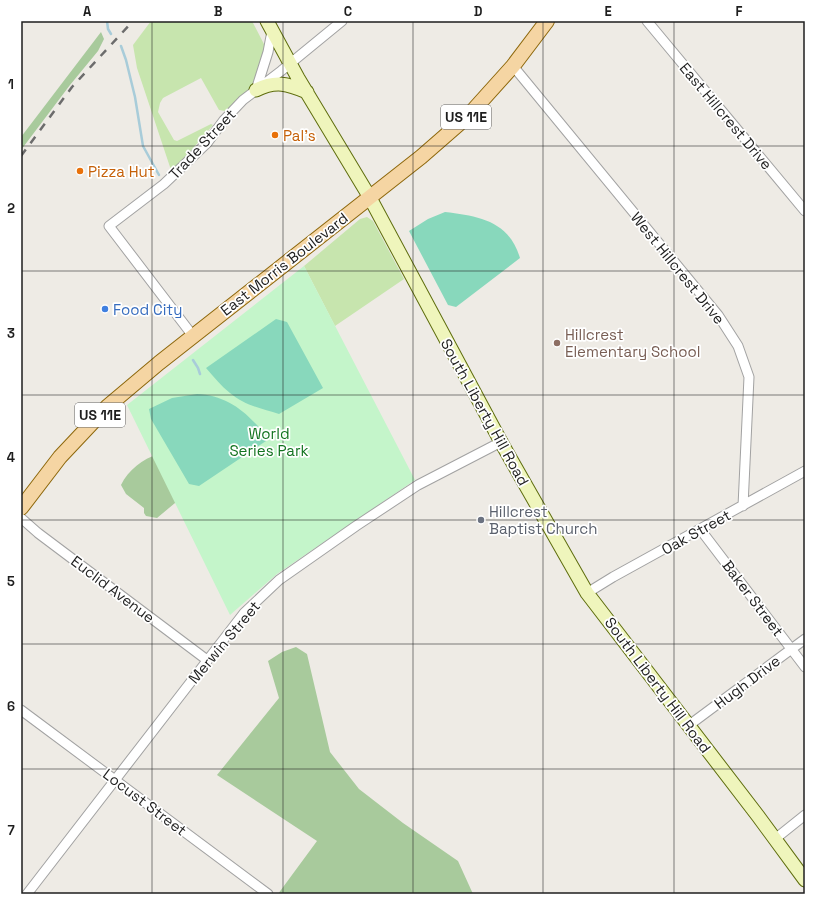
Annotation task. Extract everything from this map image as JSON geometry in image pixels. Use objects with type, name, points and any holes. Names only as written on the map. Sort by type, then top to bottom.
[{"type":"main road","name":"East Morris Boulevard","points":[[21,508],[60,457],[108,406],[193,336],[421,156],[468,116],[514,66],[547,21]]},
{"type":"street","name":"Trade Street","points":[[193,336],[109,226],[164,184],[207,143],[224,120],[243,100],[342,21]]},
{"type":"street","name":"East Hillcrest Drive","points":[[647,21],[805,211]]},
{"type":"street","name":"South Liberty Hill Road","points":[[269,26],[369,196],[500,442],[587,593],[805,880]]},
{"type":"street","points":[[256,90],[268,52],[269,26]]},
{"type":"street","name":"West Hillcrest Drive","points":[[514,66],[718,315],[738,346],[749,377],[743,506]]},
{"type":"street","points":[[256,90],[265,85],[275,84],[291,85],[307,92]]},
{"type":"street","name":"Merwin Street","points":[[27,894],[244,613],[279,580],[324,548],[418,486],[500,442]]},
{"type":"street","name":"Oak Street","points":[[587,593],[613,577],[805,471]]},
{"type":"street","name":"Euclid Avenue","points":[[21,518],[54,545],[207,660]]},
{"type":"street","name":"Baker Street","points":[[700,529],[805,666]]},
{"type":"street","name":"Hugh Drive","points":[[688,726],[805,639]]},
{"type":"street","name":"Locust Street","points":[[21,710],[268,894]]},
{"type":"street","points":[[775,839],[805,815]]},
{"type":"green space","points":[[151,21],[252,21],[266,48],[254,86],[225,111],[219,110],[201,78],[163,98],[158,112],[174,140],[177,141],[211,124],[213,125],[183,160],[171,170],[137,68],[133,45]]},
{"type":"green space","points":[[101,32],[104,39],[98,51],[70,85],[21,150],[21,137]]},
{"type":"green space","points":[[445,212],[481,219],[500,228],[515,246],[520,258],[456,307],[448,305],[409,231],[428,219]]},
{"type":"green space","points":[[367,217],[373,221],[404,279],[335,326],[304,266],[360,219]]},
{"type":"green space","name":"World Series Park","points":[[304,266],[415,480],[277,574],[230,615],[127,405]]},
{"type":"green space","points":[[276,319],[287,322],[323,388],[279,414],[241,401],[224,387],[206,368]]},
{"type":"green space","points":[[197,394],[222,399],[243,411],[261,429],[264,433],[266,441],[199,486],[189,484],[151,419],[149,409],[172,398]]},
{"type":"green space","points":[[158,454],[184,493],[175,503],[157,518],[146,516],[144,513],[144,508],[126,494],[121,485],[136,466]]},
{"type":"green space","points":[[296,647],[307,654],[330,752],[359,789],[403,823],[458,861],[473,894],[278,894],[317,841],[217,775],[279,698],[268,661],[282,652]]},
{"type":"waterway","points":[[107,21],[108,29],[111,34]]},
{"type":"waterway","points":[[121,46],[135,97],[143,146],[159,175]]},
{"type":"waterway","points":[[193,360],[200,374]]},
{"type":"railway","points":[[21,156],[72,87],[133,21]]},
{"type":"place","name":"Pal's","points":[[275,135]]},
{"type":"place","name":"Pizza Hut","points":[[80,171]]},
{"type":"place","name":"Food City","points":[[105,309]]},
{"type":"place","name":"Hillcrest Elementary School","points":[[557,343]]},
{"type":"place","name":"Hillcrest Baptist Church","points":[[481,520]]}]
